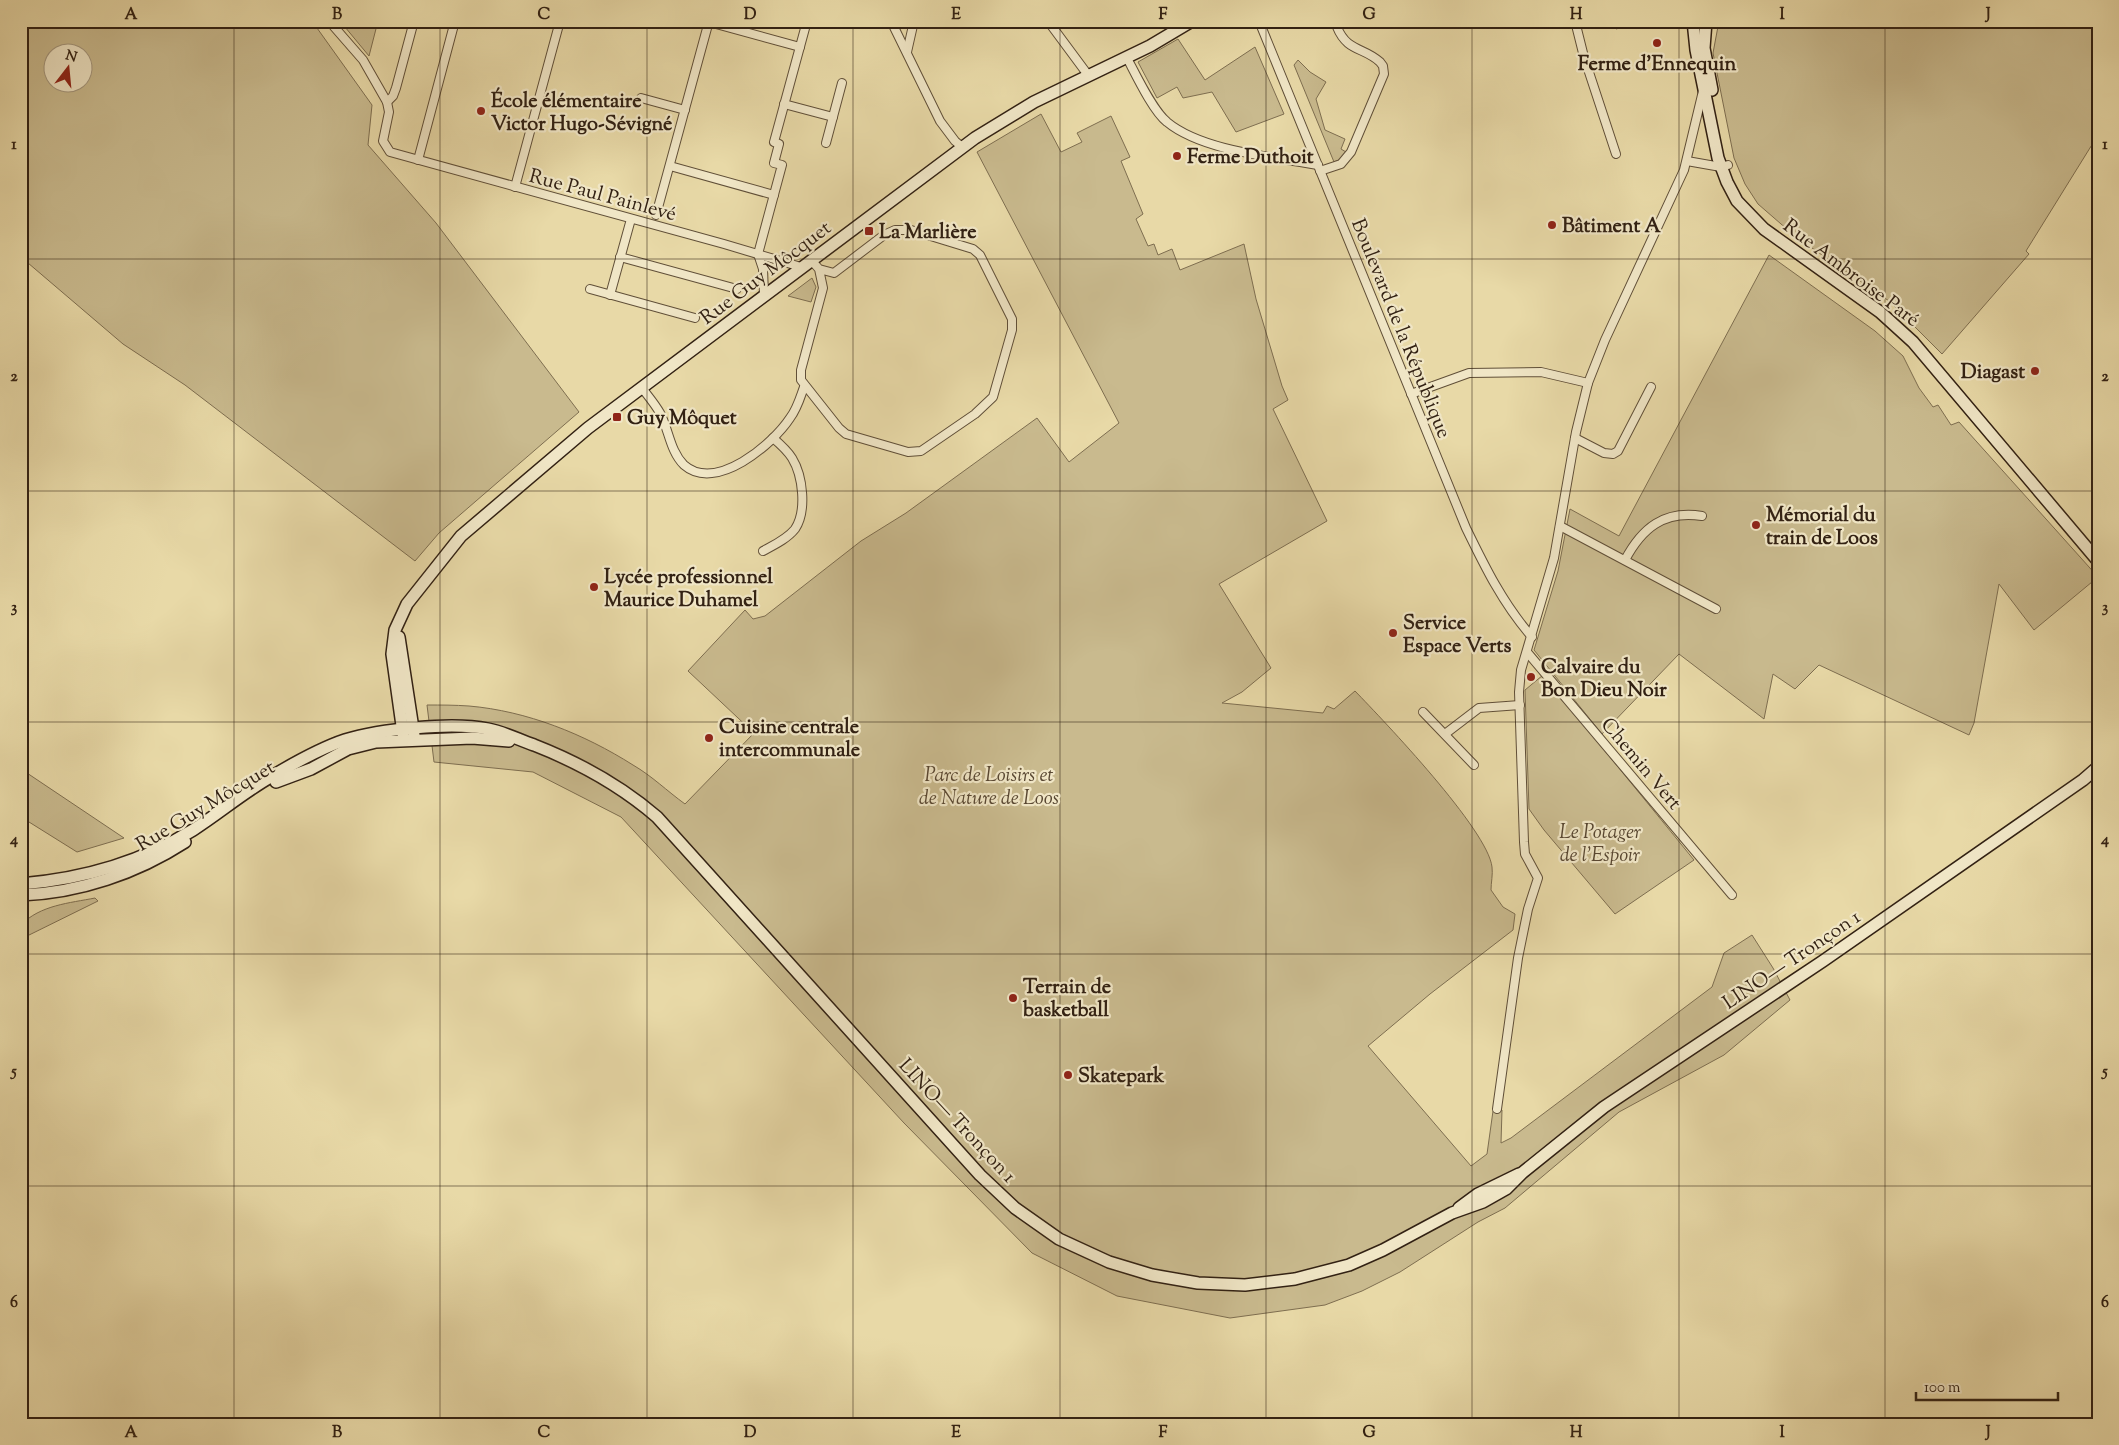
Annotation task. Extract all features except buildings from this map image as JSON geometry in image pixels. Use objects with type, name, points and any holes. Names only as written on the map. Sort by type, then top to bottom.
[{"type":"main road","name":"Rue Guy Môcquet","points":[[409,734],[392,648],[395,630],[403,610],[439,562],[469,529],[588,428],[962,147],[1023,108],[1126,58],[1192,21]]},
{"type":"main road","name":"Rue Ambroise Paré","points":[[1706,21],[1704,43],[1725,166]]},
{"type":"main road","name":"Rue Ambroise Paré","points":[[1707,64],[1706,49],[1712,21]]},
{"type":"main road","name":"Rue Ambroise Paré","points":[[1693,22],[1696,50],[1704,87],[1725,166],[1737,201],[1755,221],[1782,243],[1880,312],[1914,342],[2098,561]]},
{"type":"main road","name":"Rue Guy Môcquet","points":[[21,884],[79,876],[142,855],[190,831],[273,775],[335,744],[361,736],[409,734]]},
{"type":"main road","name":"Rue Guy Môcquet","points":[[23,897],[83,886],[132,870],[181,844],[237,805],[287,776],[311,769],[351,748],[409,734]]},
{"type":"main road","name":"LINO— Tronçon 1","points":[[409,734],[494,738],[532,745],[567,758],[600,775],[630,794],[657,817],[983,1178],[1027,1217],[1070,1245],[1109,1262],[1152,1275],[1207,1284],[1257,1284],[1301,1278],[1349,1264],[1383,1250],[1452,1213],[1483,1202],[1502,1192],[1522,1173],[1604,1107],[1831,956],[2083,780]]},
{"type":"main road","points":[[2083,780],[2098,767]]},
{"type":"main road","points":[[2083,780],[2098,774]]},
{"type":"street","points":[[329,21],[362,60],[387,102],[393,96],[396,88],[414,21]]},
{"type":"street","points":[[418,160],[455,21]]},
{"type":"street","points":[[515,187],[560,21]]},
{"type":"street","points":[[764,295],[763,269],[758,254],[782,165],[774,162],[779,144],[774,142],[807,21]]},
{"type":"street","points":[[891,21],[940,121],[962,147]]},
{"type":"street","points":[[907,52],[914,21]]},
{"type":"street","points":[[1048,21],[1088,76]]},
{"type":"street","name":"Boulevard de la République","points":[[1259,21],[1460,512],[1484,566],[1505,602],[1532,637]]},
{"type":"street","points":[[1575,21],[1584,57],[1616,154]]},
{"type":"street","points":[[656,215],[708,22],[800,47]]},
{"type":"street","points":[[1126,58],[1159,113],[1178,129],[1198,139],[1228,149],[1319,168],[1341,164],[1351,152],[1384,74],[1383,66],[1380,62],[1347,44],[1337,27]]},
{"type":"street","points":[[826,143],[842,83]]},
{"type":"street","points":[[1497,1109],[1518,958],[1528,909],[1538,878],[1525,850],[1519,684],[1553,565],[1575,438],[1588,383],[1604,340],[1645,257],[1687,161],[1704,87]]},
{"type":"street","points":[[641,98],[685,110]]},
{"type":"street","name":"Rue Paul Painlevé","points":[[387,102],[389,112],[383,141],[387,149],[395,154],[801,267]]},
{"type":"street","points":[[784,104],[833,118]]},
{"type":"street","points":[[1687,161],[1725,166]]},
{"type":"street","points":[[670,166],[774,195]]},
{"type":"street","points":[[610,295],[631,219]]},
{"type":"street","points":[[811,260],[819,269],[824,288],[801,370],[801,380],[804,387],[846,434],[902,451],[921,450],[975,414],[993,397],[1012,330],[1010,312],[980,255],[973,249],[912,230],[895,230],[884,235],[834,273],[819,269]]},
{"type":"street","points":[[620,257],[737,289]]},
{"type":"street","points":[[590,289],[695,318]]},
{"type":"street","points":[[1411,394],[1469,373],[1541,372],[1588,383]]},
{"type":"street","points":[[642,388],[660,412],[678,458],[695,471],[713,472],[738,464],[755,455],[773,438],[795,411],[804,387]]},
{"type":"street","points":[[1575,438],[1604,453],[1613,454],[1618,450],[1651,387]]},
{"type":"street","points":[[763,551],[785,538],[794,529],[800,517],[802,504],[799,476],[794,460],[773,438]]},
{"type":"street","points":[[1625,560],[1638,538],[1660,521],[1682,515],[1702,516]]},
{"type":"street","points":[[1560,526],[1716,609]]},
{"type":"street","name":"Chemin Vert","points":[[1527,652],[1732,895]]},
{"type":"street","points":[[1445,734],[1478,708],[1520,705]]},
{"type":"street","points":[[1423,712],[1474,765]]},
{"type":"green space","points":[[21,21],[312,21],[372,105],[368,145],[436,223],[579,412],[439,533],[415,561],[185,385],[123,344],[21,257]]},
{"type":"green space","points":[[340,21],[378,21],[369,56]]},
{"type":"green space","points":[[1614,21],[1644,21],[1616,29]]},
{"type":"green space","points":[[1719,21],[2098,21],[2098,135],[2026,251],[2029,254],[1942,354],[1889,301],[1796,237],[1758,204],[1745,184],[1734,158],[1713,53]]},
{"type":"green space","points":[[1178,39],[1205,80],[1255,47],[1284,114],[1236,132],[1212,92],[1183,98],[1177,87],[1157,98],[1138,62]]},
{"type":"green space","points":[[1298,60],[1310,72],[1326,82],[1316,99],[1325,130],[1345,139],[1341,149],[1346,152],[1341,159],[1334,162],[1294,65]]},
{"type":"green space","name":"Parc de Loisirs et de Nature de Loos","points":[[1041,114],[1061,152],[1082,142],[1077,133],[1111,116],[1130,157],[1121,161],[1143,214],[1136,219],[1148,246],[1154,244],[1158,255],[1172,249],[1180,270],[1244,244],[1256,299],[1288,400],[1273,409],[1327,521],[1219,584],[1271,668],[1242,692],[1222,703],[1323,713],[1327,706],[1334,709],[1355,691],[1433,776],[1473,828],[1486,850],[1492,867],[1491,890],[1503,907],[1515,914],[1513,930],[1430,994],[1368,1046],[1471,1166],[1487,1154],[1493,1111],[1502,1110],[1501,1143],[1511,1138],[1712,987],[1724,953],[1752,935],[1790,1000],[1724,1055],[1619,1112],[1505,1208],[1478,1222],[1400,1272],[1362,1291],[1325,1305],[1230,1318],[1117,1296],[1032,1253],[904,1123],[621,817],[533,772],[434,762],[427,705],[491,709],[533,719],[595,743],[640,769],[685,804],[754,733],[688,671],[745,610],[753,619],[765,616],[861,541],[906,513],[1037,418],[1069,462],[1119,423],[977,152]]},
{"type":"green space","points":[[1769,255],[1875,331],[1903,356],[1919,388],[1933,407],[1938,405],[1951,425],[1959,422],[2098,577],[2034,630],[1999,584],[1974,723],[1969,735],[1819,665],[1795,689],[1773,674],[1764,719],[1679,654],[1602,734],[1534,650],[1558,571],[1570,509],[1619,536]]},
{"type":"green space","points":[[812,278],[816,287],[811,302],[788,296]]},
{"type":"green space","name":"Le Potager de l'Espoir","points":[[1543,675],[1694,860],[1615,914],[1544,830],[1529,809],[1525,690]]},
{"type":"green space","points":[[21,769],[124,838],[77,852],[21,817]]},
{"type":"green space","points":[[95,898],[98,901],[21,939],[21,925],[37,913],[66,903]]},
{"type":"place","name":"Ferme d'Ennequin","points":[[1657,43]]},
{"type":"place","name":"École élémentaire Victor Hugo-Sévigné","points":[[481,111]]},
{"type":"place","name":"Ferme Duthoit","points":[[1177,156]]},
{"type":"place","name":"Bâtiment A","points":[[1552,225]]},
{"type":"place","name":"La Marlière","points":[[869,231]]},
{"type":"place","name":"Diagast","points":[[2035,371]]},
{"type":"place","name":"Guy Môquet","points":[[617,417]]},
{"type":"place","name":"Mémorial du train de Loos","points":[[1756,525]]},
{"type":"place","name":"Lycée professionnel Maurice Duhamel","points":[[594,587]]},
{"type":"place","name":"Service Espace Verts","points":[[1393,633]]},
{"type":"place","name":"Calvaire du Bon Dieu Noir","points":[[1531,677]]},
{"type":"place","name":"Cuisine centrale intercommunale","points":[[709,738]]},
{"type":"place","name":"Terrain de basketball","points":[[1013,998]]},
{"type":"place","name":"Skatepark","points":[[1068,1075]]}]
